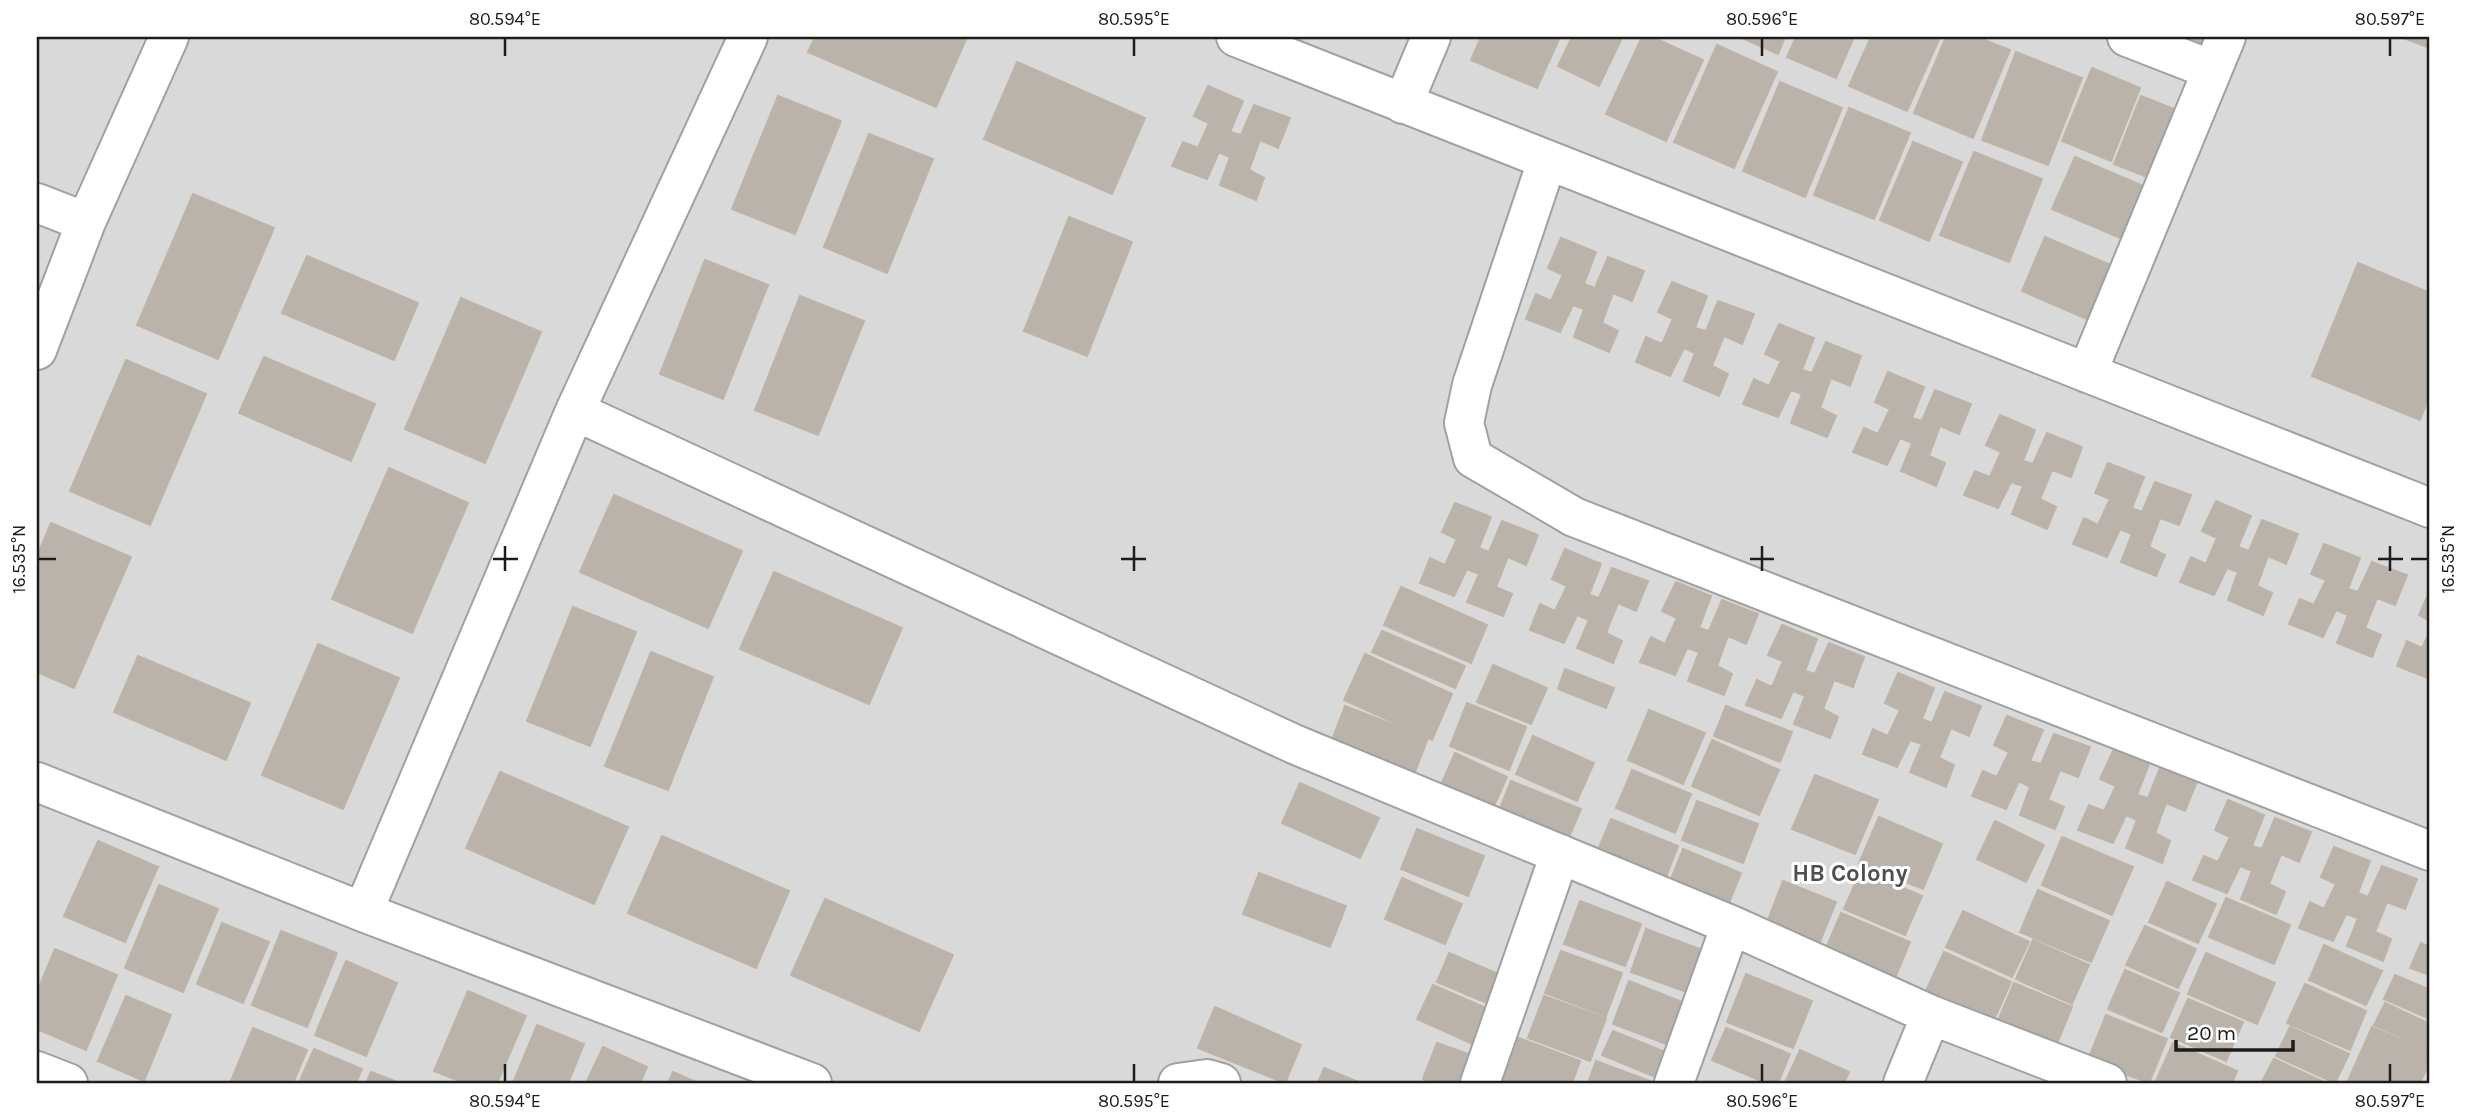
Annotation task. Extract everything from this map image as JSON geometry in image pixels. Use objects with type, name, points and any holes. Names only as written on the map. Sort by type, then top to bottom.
[{"type":"street","points":[[37,350],[86,222],[169,37]]},
{"type":"street","points":[[363,912],[575,411],[748,37]]},
{"type":"street","points":[[1236,37],[2430,508]]},
{"type":"street","points":[[1403,104],[1431,37]]},
{"type":"street","points":[[2087,373],[2219,53],[2127,37]]},
{"type":"street","points":[[1547,160],[1472,385],[1464,423],[1473,458],[1574,517],[2430,851]]},
{"type":"street","points":[[37,203],[86,222]]},
{"type":"street","points":[[575,411],[1294,744],[1731,925],[1931,1014],[2107,1083]]},
{"type":"street","points":[[37,782],[759,1074],[812,1083]]},
{"type":"street","points":[[1480,1083],[1560,854]]},
{"type":"street","points":[[1674,1083],[1731,925]]},
{"type":"street","points":[[1903,1083],[1931,1014]]},
{"type":"street","points":[[1178,1083],[1207,1079],[1221,1083]]},
{"type":"shaded area","points":[[37,37],[2430,37],[2430,1083],[37,1083]]},
{"type":"building","points":[[815,37],[967,37],[936,107],[808,52]]},
{"type":"building","points":[[1481,37],[1560,37],[1537,88],[1471,60]]},
{"type":"building","points":[[1572,37],[1622,38],[1599,86],[1558,66]]},
{"type":"building","points":[[1642,37],[1652,37],[1703,60],[1666,141],[1606,114]]},
{"type":"building","points":[[1740,37],[1785,37],[1778,54]]},
{"type":"building","points":[[1796,37],[1854,37],[1836,78],[1787,57]]},
{"type":"building","points":[[1871,37],[1940,37],[1907,111],[1849,86]]},
{"type":"building","points":[[1946,37],[1977,37],[2010,50],[1973,138],[1914,113]]},
{"type":"building","points":[[2153,37],[2213,37],[2205,57]]},
{"type":"building","points":[[2401,37],[2430,37],[2430,48]]},
{"type":"building","points":[[1717,45],[1777,72],[1734,168],[1674,142]]},
{"type":"building","points":[[2016,52],[2082,78],[2048,165],[1982,140]]},
{"type":"building","points":[[1017,62],[1145,118],[1112,194],[984,139]]},
{"type":"building","points":[[2092,68],[2140,88],[2111,161],[2062,141]]},
{"type":"building","points":[[1780,82],[1842,108],[1805,197],[1743,171]]},
{"type":"building","points":[[1208,86],[1243,101],[1230,132],[1241,135],[1254,105],[1290,118],[1278,148],[1260,140],[1249,170],[1264,178],[1256,200],[1220,185],[1230,157],[1219,152],[1207,179],[1172,166],[1183,142],[1198,148],[1209,123],[1194,116]]},
{"type":"building","points":[[778,96],[841,121],[795,234],[732,209]]},
{"type":"building","points":[[2141,96],[2187,114],[2160,182],[2114,164]]},
{"type":"building","points":[[1849,108],[1910,133],[1874,219],[1814,195]]},
{"type":"building","points":[[869,134],[933,159],[887,273],[824,247]]},
{"type":"building","points":[[1913,142],[1962,162],[1929,241],[1880,220]]},
{"type":"building","points":[[1974,152],[2042,179],[2009,262],[1940,235]]},
{"type":"building","points":[[2075,157],[2155,191],[2132,243],[2052,209]]},
{"type":"building","points":[[193,194],[274,228],[218,359],[137,325]]},
{"type":"building","points":[[1069,217],[1132,242],[1087,356],[1024,331]]},
{"type":"building","points":[[2045,237],[2125,271],[2101,325],[2022,291]]},
{"type":"building","points":[[1561,238],[1596,252],[1584,284],[1595,288],[1608,257],[1644,271],[1632,301],[1613,293],[1602,323],[1618,331],[1609,352],[1574,337],[1584,309],[1573,305],[1560,332],[1526,319],[1536,294],[1551,301],[1563,275],[1548,268]]},
{"type":"building","points":[[307,256],[418,303],[394,360],[282,313]]},
{"type":"building","points":[[705,260],[768,285],[723,399],[660,374]]},
{"type":"building","points":[[2358,263],[2430,293],[2430,394],[2420,420],[2312,376]]},
{"type":"building","points":[[1672,282],[1707,296],[1695,328],[1706,331],[1718,301],[1754,314],[1742,344],[1724,336],[1712,366],[1728,374],[1719,396],[1684,381],[1695,353],[1684,348],[1670,376],[1636,362],[1646,337],[1662,344],[1673,319],[1658,312]]},
{"type":"building","points":[[800,296],[864,321],[818,435],[755,410]]},
{"type":"building","points":[[461,298],[541,332],[485,463],[405,429]]},
{"type":"building","points":[[1779,324],[1814,338],[1802,370],[1812,373],[1826,342],[1861,356],[1850,386],[1831,378],[1820,408],[1836,416],[1827,437],[1791,423],[1802,394],[1791,390],[1778,417],[1743,404],[1754,379],[1769,386],[1781,361],[1765,354]]},
{"type":"building","points":[[264,357],[375,404],[351,461],[239,413]]},
{"type":"building","points":[[126,360],[206,394],[150,525],[70,491]]},
{"type":"building","points":[[1888,372],[1924,387],[1912,418],[1922,421],[1935,390],[1971,404],[1959,434],[1940,426],[1929,456],[1945,463],[1936,486],[1901,471],[1912,443],[1900,438],[1887,465],[1853,452],[1864,428],[1878,434],[1890,409],[1875,402]]},
{"type":"building","points":[[2000,415],[2035,430],[2023,461],[2033,464],[2047,433],[2082,447],[2071,477],[2052,470],[2040,499],[2056,507],[2047,529],[2012,514],[2023,486],[2011,482],[1998,508],[1964,495],[1975,471],[1990,477],[2001,452],[1986,445]]},
{"type":"building","points":[[2108,463],[2144,477],[2132,508],[2142,512],[2155,482],[2191,495],[2179,525],[2160,518],[2149,547],[2165,555],[2156,576],[2121,562],[2132,534],[2120,529],[2107,557],[2073,544],[2084,518],[2098,525],[2110,499],[2095,493]]},
{"type":"building","points":[[389,468],[468,503],[412,633],[332,599]]},
{"type":"building","points":[[614,495],[742,551],[708,628],[580,572]]},
{"type":"building","points":[[2216,501],[2251,516],[2238,547],[2249,551],[2262,520],[2298,534],[2286,564],[2268,556],[2257,586],[2272,593],[2263,615],[2228,600],[2238,572],[2227,568],[2214,595],[2180,582],[2191,557],[2206,564],[2217,538],[2202,531]]},
{"type":"building","points":[[1455,503],[1491,517],[1479,548],[1489,552],[1502,521],[1538,535],[1526,565],[1508,557],[1496,587],[1512,594],[1503,616],[1467,602],[1479,574],[1467,569],[1454,596],[1420,583],[1430,558],[1445,565],[1457,539],[1442,532]]},
{"type":"building","points":[[51,523],[131,557],[74,688],[37,672],[37,556]]},
{"type":"building","points":[[2324,544],[2360,558],[2348,589],[2358,592],[2372,562],[2407,575],[2395,605],[2377,598],[2365,628],[2381,635],[2372,657],[2337,643],[2348,615],[2336,610],[2323,637],[2289,624],[2300,599],[2314,605],[2326,580],[2311,574]]},
{"type":"building","points":[[1565,549],[1601,564],[1589,595],[1599,598],[1612,568],[1648,581],[1636,611],[1618,603],[1606,633],[1622,641],[1613,663],[1577,648],[1589,620],[1577,615],[1564,643],[1530,630],[1540,604],[1555,611],[1567,586],[1552,579]]},
{"type":"building","points":[[774,572],[902,628],[869,704],[740,649]]},
{"type":"building","points":[[1676,582],[1711,596],[1699,628],[1709,631],[1722,600],[1758,614],[1746,644],[1728,636],[1717,666],[1732,674],[1724,695],[1688,681],[1699,652],[1687,648],[1675,675],[1640,662],[1651,637],[1665,644],[1677,618],[1662,611]]},
{"type":"building","points":[[1401,587],[1487,625],[1471,663],[1384,625]]},
{"type":"building","points":[[2430,590],[2430,621],[2419,615]]},
{"type":"building","points":[[573,607],[636,632],[590,746],[527,721]]},
{"type":"building","points":[[1782,625],[1817,639],[1805,671],[1815,674],[1829,643],[1864,657],[1853,687],[1834,680],[1823,709],[1838,717],[1830,738],[1794,724],[1805,696],[1793,691],[1781,718],[1746,705],[1757,680],[1772,687],[1783,661],[1768,655]]},
{"type":"building","points":[[1382,631],[1465,666],[1455,688],[1372,652]]},
{"type":"building","points":[[2430,631],[2430,679],[2397,666],[2407,641],[2422,648]]},
{"type":"building","points":[[318,644],[399,678],[343,809],[262,775]]},
{"type":"building","points":[[651,652],[713,677],[668,790],[605,766]]},
{"type":"building","points":[[1365,654],[1452,694],[1432,740],[1344,700]]},
{"type":"building","points":[[138,656],[250,703],[226,760],[114,712]]},
{"type":"building","points":[[1493,665],[1547,688],[1531,724],[1477,702]]},
{"type":"building","points":[[1565,669],[1614,688],[1606,708],[1558,689]]},
{"type":"building","points":[[1898,673],[1934,688],[1922,719],[1932,723],[1945,692],[1981,706],[1969,736],[1951,728],[1939,758],[1954,765],[1946,787],[1910,772],[1922,744],[1910,740],[1897,767],[1863,754],[1873,729],[1888,736],[1900,710],[1885,703]]},
{"type":"building","points":[[1467,703],[1526,727],[1509,770],[1450,746]]},
{"type":"building","points":[[1345,706],[1428,738],[1410,785],[1327,753]]},
{"type":"building","points":[[1726,706],[1792,732],[1780,762],[1714,736]]},
{"type":"building","points":[[1649,710],[1705,733],[1683,784],[1628,760]]},
{"type":"building","points":[[2007,716],[2043,730],[2030,761],[2041,764],[2054,734],[2090,747],[2078,777],[2060,770],[2048,800],[2064,807],[2055,829],[2020,815],[2030,787],[2019,781],[2006,809],[1972,796],[1983,771],[1997,777],[2009,752],[1994,745]]},
{"type":"building","points":[[1533,736],[1594,763],[1577,801],[1516,774]]},
{"type":"building","points":[[1712,740],[1779,770],[1759,815],[1692,786]]},
{"type":"building","points":[[2114,749],[2149,764],[2137,795],[2148,798],[2160,768],[2197,781],[2185,811],[2166,803],[2155,833],[2170,841],[2162,863],[2126,848],[2137,820],[2126,815],[2113,843],[2078,830],[2089,805],[2104,811],[2116,786],[2100,779]]},
{"type":"building","points":[[1455,753],[1507,777],[1489,817],[1437,794]]},
{"type":"building","points":[[1632,770],[1691,794],[1675,833],[1616,808]]},
{"type":"building","points":[[500,772],[628,827],[594,904],[466,848]]},
{"type":"building","points":[[1815,775],[1878,800],[1855,854],[1792,829]]},
{"type":"building","points":[[1511,781],[1581,809],[1565,846],[1496,818]]},
{"type":"building","points":[[1300,783],[1379,818],[1360,858],[1282,823]]},
{"type":"building","points":[[2228,800],[2264,815],[2252,846],[2262,849],[2275,818],[2311,832],[2299,862],[2281,854],[2269,884],[2285,892],[2276,914],[2241,899],[2252,871],[2240,866],[2227,893],[2193,880],[2204,856],[2218,862],[2230,837],[2215,830]]},
{"type":"building","points":[[1697,801],[1758,824],[1743,863],[1682,840]]},
{"type":"building","points":[[1879,817],[1942,844],[1923,889],[1859,863]]},
{"type":"building","points":[[1611,819],[1678,846],[1662,887],[1594,859]]},
{"type":"building","points":[[1995,821],[2044,845],[2026,882],[1977,859]]},
{"type":"building","points":[[1417,829],[1484,856],[1468,896],[1401,869]]},
{"type":"building","points":[[662,836],[789,891],[756,968],[628,913]]},
{"type":"building","points":[[2062,837],[2133,867],[2112,915],[2042,885]]},
{"type":"building","points":[[98,841],[158,867],[125,942],[64,916]]},
{"type":"building","points":[[2334,847],[2370,861],[2358,893],[2368,897],[2382,866],[2417,879],[2405,909],[2387,902],[2375,932],[2391,939],[2383,961],[2347,946],[2358,918],[2346,914],[2333,941],[2299,928],[2310,902],[2324,909],[2336,884],[2321,877]]},
{"type":"building","points":[[1683,849],[1741,873],[1726,910],[1668,887]]},
{"type":"building","points":[[1861,870],[1922,896],[1905,935],[1844,909]]},
{"type":"building","points":[[1259,873],[1346,906],[1330,947],[1243,914]]},
{"type":"building","points":[[1402,878],[1462,904],[1445,944],[1385,919]]},
{"type":"building","points":[[1783,881],[1836,902],[1817,949],[1765,928]]},
{"type":"building","points":[[2167,882],[2216,904],[2198,943],[2149,922]]},
{"type":"building","points":[[159,885],[218,909],[183,992],[125,968]]},
{"type":"building","points":[[2038,890],[2109,921],[2091,962],[2020,932]]},
{"type":"building","points":[[2226,898],[2290,925],[2274,964],[2209,937]]},
{"type":"building","points":[[825,899],[953,955],[919,1031],[791,975]]},
{"type":"building","points":[[1580,901],[1641,924],[1625,966],[1564,944]]},
{"type":"building","points":[[1963,911],[2029,942],[2012,977],[1946,947]]},
{"type":"building","points":[[1841,913],[1910,942],[1893,983],[1824,953]]},
{"type":"building","points":[[222,923],[269,942],[243,1003],[197,984]]},
{"type":"building","points":[[2145,926],[2196,949],[2178,988],[2126,965]]},
{"type":"building","points":[[1646,929],[1708,952],[1692,994],[1631,972]]},
{"type":"building","points":[[281,931],[337,953],[307,1027],[252,1005]]},
{"type":"building","points":[[2033,940],[2089,965],[2072,1004],[2016,979]]},
{"type":"building","points":[[2421,943],[2430,947],[2430,975],[2410,968]]},
{"type":"building","points":[[2324,945],[2382,971],[2366,1005],[2309,980]]},
{"type":"building","points":[[55,949],[117,975],[86,1050],[37,1029],[37,992]]},
{"type":"building","points":[[1561,951],[1622,973],[1606,1016],[1545,993]]},
{"type":"building","points":[[1944,952],[2011,982],[1991,1026],[1924,995]]},
{"type":"building","points":[[1449,953],[1501,975],[1489,1004],[1437,982]]},
{"type":"building","points":[[2206,953],[2275,983],[2257,1024],[2188,994]]},
{"type":"building","points":[[346,961],[397,983],[366,1056],[315,1035]]},
{"type":"building","points":[[2125,970],[2179,993],[2162,1032],[2108,1009]]},
{"type":"building","points":[[1746,974],[1812,1001],[1793,1048],[1727,1022]]},
{"type":"building","points":[[2395,975],[2430,990],[2430,1019],[2384,999]]},
{"type":"building","points":[[1629,981],[1690,1005],[1674,1047],[1613,1024]]},
{"type":"building","points":[[2014,983],[2072,1007],[2053,1053],[1995,1028]]},
{"type":"building","points":[[2305,984],[2366,1011],[2350,1050],[2287,1023]]},
{"type":"building","points":[[1433,985],[1493,1011],[1477,1046],[1417,1019]]},
{"type":"building","points":[[468,991],[526,1016],[497,1083],[464,1083],[434,1071]]},
{"type":"building","points":[[126,996],[171,1015],[144,1081],[98,1061]]},
{"type":"building","points":[[1544,996],[1606,1018],[1590,1061],[1528,1038]]},
{"type":"building","points":[[2188,999],[2243,1022],[2226,1061],[2171,1037]]},
{"type":"building","points":[[2385,1003],[2430,1024],[2430,1051],[2374,1025]]},
{"type":"building","points":[[1215,1007],[1301,1045],[1285,1083],[1198,1048]]},
{"type":"building","points":[[2106,1015],[2167,1039],[2149,1083],[2088,1060]]},
{"type":"building","points":[[537,1025],[584,1044],[568,1083],[513,1083]]},
{"type":"building","points":[[2290,1027],[2349,1054],[2335,1083],[2276,1056]]},
{"type":"building","points":[[2372,1027],[2430,1053],[2430,1061],[2420,1083],[2347,1083]]},
{"type":"building","points":[[253,1028],[307,1050],[293,1083],[230,1083]]},
{"type":"building","points":[[1726,1028],[1790,1054],[1778,1083],[1766,1083],[1712,1060]]},
{"type":"building","points":[[1613,1031],[1663,1051],[1653,1076],[1602,1055]]},
{"type":"building","points":[[1519,1038],[1580,1061],[1572,1083],[1513,1083],[1503,1080]]},
{"type":"building","points":[[1437,1043],[1477,1057],[1467,1083],[1434,1083],[1423,1079]]},
{"type":"building","points":[[2173,1043],[2237,1071],[2232,1083],[2155,1083]]},
{"type":"building","points":[[603,1047],[647,1067],[640,1083],[586,1083]]},
{"type":"building","points":[[314,1049],[362,1069],[356,1083],[299,1083]]},
{"type":"building","points":[[1800,1050],[1849,1072],[1844,1083],[1785,1083]]},
{"type":"building","points":[[2274,1059],[2326,1083],[2261,1083]]},
{"type":"building","points":[[1596,1061],[1655,1083],[1588,1083]]},
{"type":"building","points":[[1324,1068],[1361,1083],[1318,1083]]},
{"type":"building","points":[[371,1072],[400,1083],[366,1083]]},
{"type":"building","points":[[673,1072],[698,1083],[668,1083]]},
{"type":"district","name":"HB Colony","points":[[1850,873]]}]
